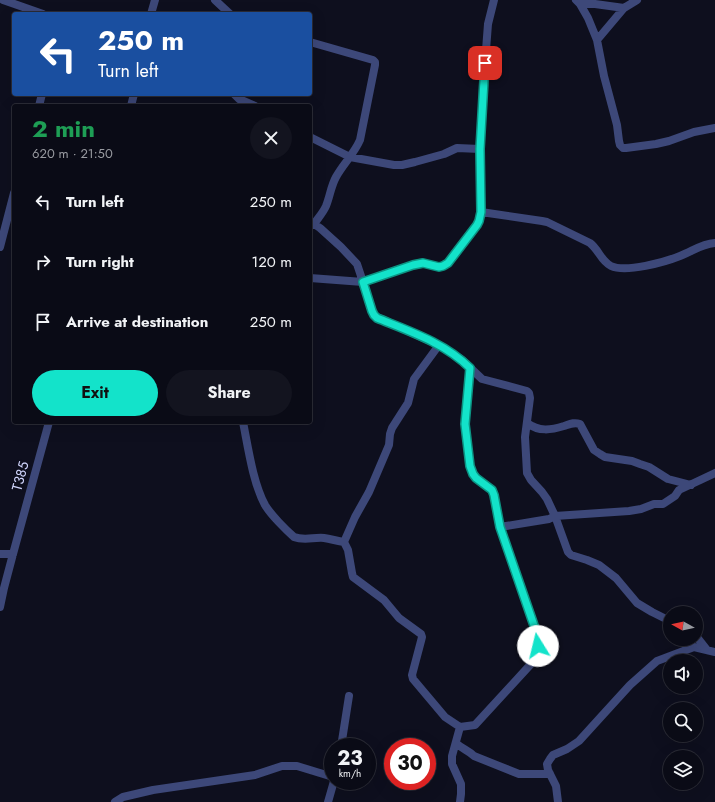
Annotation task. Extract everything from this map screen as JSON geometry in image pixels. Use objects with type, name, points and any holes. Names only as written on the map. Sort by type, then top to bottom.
[{"type":"street","points":[[3,0],[37,12]]},
{"type":"street","points":[[151,12],[154,0]]},
{"type":"street","points":[[215,0],[228,12]]},
{"type":"street","points":[[312,278],[363,282],[413,265],[423,263],[439,267],[446,265],[477,225],[481,212],[480,149],[484,76],[488,24],[494,0]]},
{"type":"street","points":[[597,40],[624,8],[637,0]]},
{"type":"street","points":[[578,2],[624,8]]},
{"type":"street","points":[[578,2],[588,18],[597,40],[604,76],[617,125],[619,141],[623,148],[656,144],[694,132],[715,128]]},
{"type":"street","points":[[312,43],[371,59],[374,62],[374,72],[360,140],[335,179],[326,207],[312,225],[320,228],[357,264],[372,311],[377,318],[439,345],[458,356],[482,379],[527,391],[529,393],[530,398],[525,436],[528,473],[531,480],[547,499],[568,552],[571,555],[599,565],[616,578],[637,603],[663,618]]},
{"type":"street","points":[[236,96],[250,104]]},
{"type":"street","points":[[312,138],[350,156],[388,164],[402,165],[444,154],[457,148],[480,149]]},
{"type":"street","points":[[0,247],[12,201]]},
{"type":"street","points":[[481,212],[547,222],[590,243],[595,247],[603,260],[610,266],[618,268],[629,269],[660,262],[681,256],[700,246],[715,243]]},
{"type":"street","points":[[344,542],[355,517],[369,492],[389,445],[392,428],[408,403],[414,379],[439,345]]},
{"type":"street","points":[[344,542],[348,550],[353,577],[384,600],[399,618],[421,634],[422,637],[412,675],[413,679],[445,717],[460,727],[475,725],[531,664],[536,654],[538,637],[500,527],[494,495],[492,490],[476,478],[470,466],[465,424],[470,368]]},
{"type":"street","points":[[527,423],[543,430],[554,429],[574,423],[580,424],[594,450],[600,454],[632,461],[649,467],[668,479],[691,485]]},
{"type":"street","name":"T385","points":[[0,607],[48,424]]},
{"type":"street","points":[[243,424],[248,450],[260,496],[266,507],[292,535],[298,539],[325,538],[344,542]]},
{"type":"street","points":[[500,527],[549,519],[555,516],[641,509],[654,504],[663,504],[676,496],[679,490],[715,473]]},
{"type":"street","points":[[0,554],[13,554]]},
{"type":"street","points":[[703,643],[711,651]]},
{"type":"street","points":[[558,802],[556,786],[548,770],[548,764],[553,755],[567,749],[579,741],[630,685],[660,659],[690,648],[711,651]]},
{"type":"street","points":[[342,738],[349,696]]},
{"type":"street","points":[[460,727],[452,756],[452,764],[461,784],[460,802]]},
{"type":"street","points":[[456,743],[474,756],[519,774],[550,774]]},
{"type":"street","points":[[115,802],[123,797],[153,790],[255,775],[282,766],[297,766],[324,774]]},
{"type":"street","points":[[328,802],[331,790]]},
{"type":"route","points":[[485,63],[480,149],[481,212],[477,225],[448,263],[443,266],[439,267],[423,263],[413,265],[363,282],[372,311],[377,318],[439,345],[458,356],[470,368],[465,424],[470,466],[476,478],[492,490],[494,495],[500,527],[538,637],[538,646]]}]
